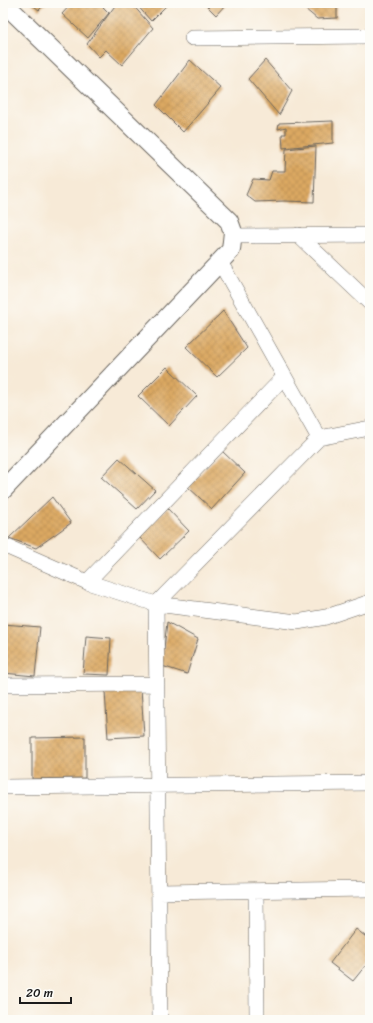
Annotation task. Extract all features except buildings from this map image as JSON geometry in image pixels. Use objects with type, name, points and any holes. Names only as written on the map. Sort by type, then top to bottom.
[{"type":"street","points":[[3,490],[231,250],[233,236],[229,220],[4,3]]},
{"type":"street","points":[[192,38],[370,36]]},
{"type":"street","points":[[298,235],[370,303]]},
{"type":"street","points":[[233,236],[370,235]]},
{"type":"street","points":[[220,262],[319,438]]},
{"type":"street","points":[[87,582],[284,376]]},
{"type":"street","points":[[160,1020],[156,604],[319,438],[370,428]]},
{"type":"street","points":[[3,544],[87,582],[156,604],[297,622],[326,617],[370,602]]},
{"type":"street","points":[[3,685],[157,684]]},
{"type":"street","points":[[3,786],[370,783]]},
{"type":"street","points":[[159,892],[370,889]]},
{"type":"street","points":[[256,891],[257,1020]]}]
